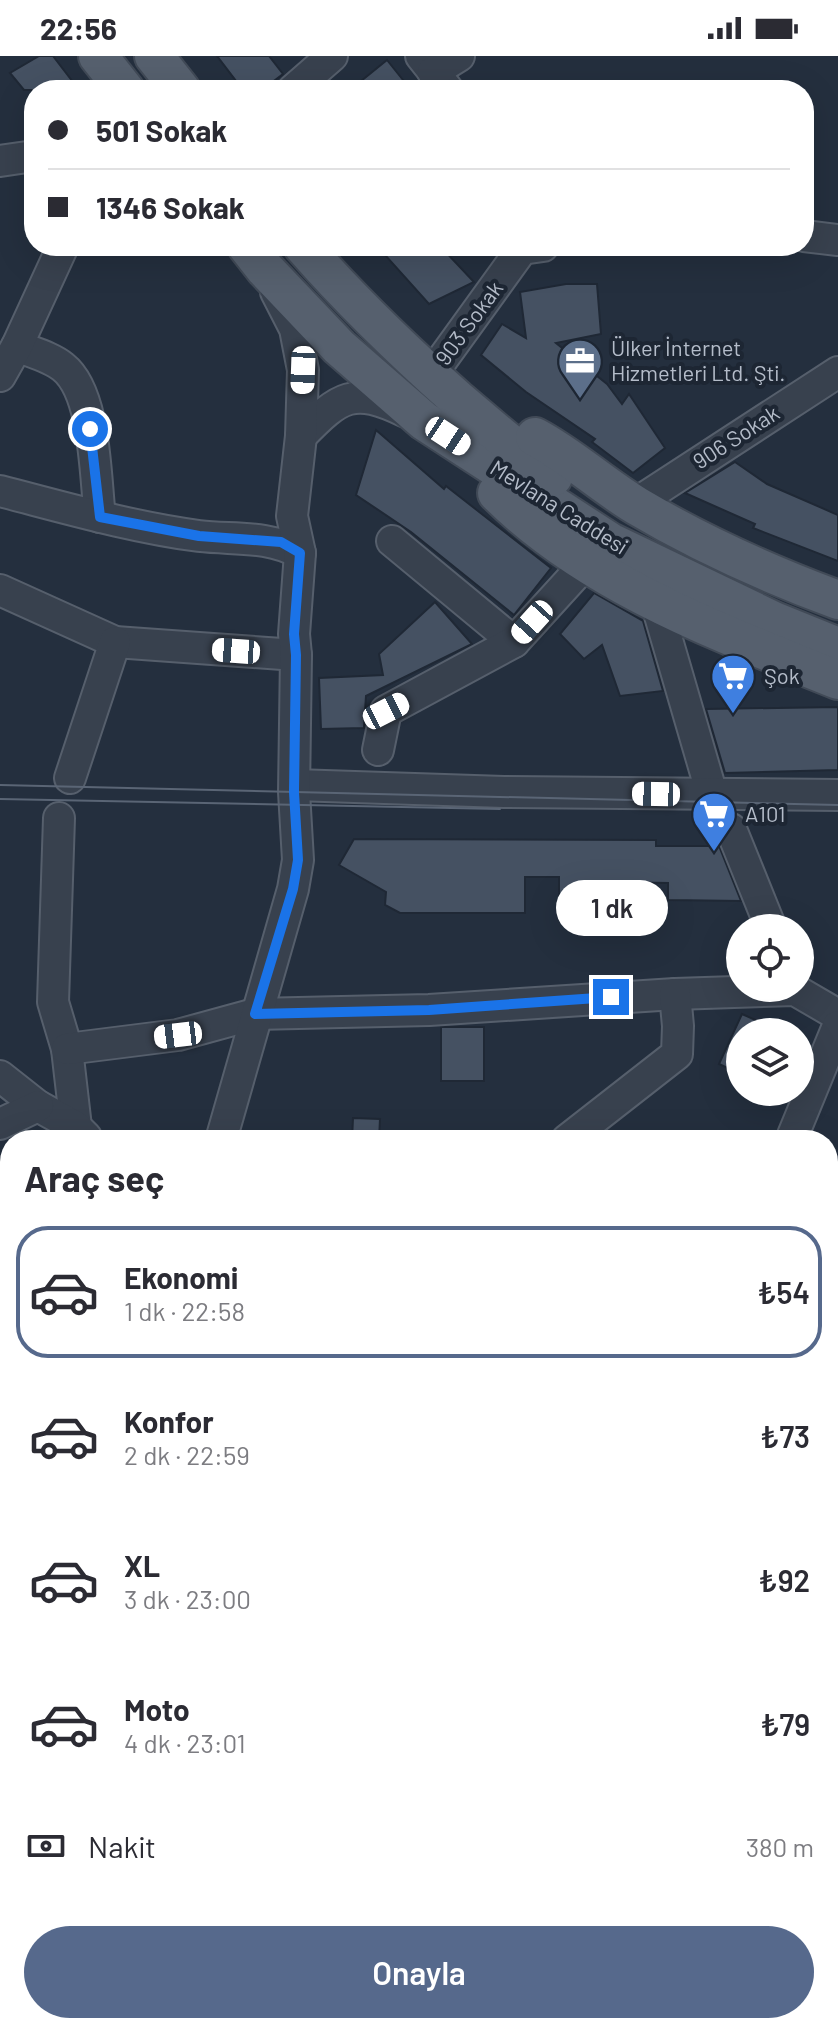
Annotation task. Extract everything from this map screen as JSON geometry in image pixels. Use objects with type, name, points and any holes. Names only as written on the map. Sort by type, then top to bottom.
[{"type":"main road","points":[[98,56],[117,80]]},
{"type":"main road","points":[[154,56],[173,80]]},
{"type":"main road","name":"Mevlana Caddesi","points":[[312,256],[346,296],[442,386],[522,455],[581,497],[706,565],[838,622]]},
{"type":"main road","name":"Mevlana Caddesi","points":[[256,258],[339,347],[424,421],[610,542],[774,621],[838,647]]},
{"type":"main road","points":[[442,386],[540,439],[635,504],[702,543],[838,600]]},
{"type":"main road","points":[[424,421],[514,510],[586,563],[656,602],[838,680]]},
{"type":"street","points":[[304,80],[332,56]]},
{"type":"street","points":[[434,73],[459,56]]},
{"type":"street","points":[[0,161],[24,157]]},
{"type":"street","points":[[814,237],[838,240]]},
{"type":"street","points":[[0,376],[58,256]]},
{"type":"street","name":"903 Sokak","points":[[442,386],[518,256]]},
{"type":"street","points":[[224,1130],[293,889],[298,860],[294,634],[300,553],[292,516],[301,436],[303,370],[295,329],[256,258]]},
{"type":"street","points":[[17,346],[63,366],[80,388],[90,429],[100,517]]},
{"type":"street","name":"906 Sokak","points":[[635,504],[838,372]]},
{"type":"street","points":[[301,436],[331,406],[364,396],[378,398],[424,421]]},
{"type":"street","points":[[0,491],[100,517],[199,536],[281,542],[300,553]]},
{"type":"street","points":[[392,541],[514,642]]},
{"type":"street","points":[[378,750],[386,711],[514,642],[586,563]]},
{"type":"street","points":[[0,590],[115,642],[296,655]]},
{"type":"street","points":[[656,602],[709,784]]},
{"type":"street","points":[[70,778],[115,642]]},
{"type":"street","points":[[295,783],[504,792],[838,795]]},
{"type":"street","points":[[59,818],[53,1002],[67,1049],[81,1130]]},
{"type":"street","points":[[731,829],[765,914]]},
{"type":"street","points":[[67,1049],[178,1035],[255,1014],[429,1010],[726,992]]},
{"type":"street","points":[[580,1130],[677,1054],[675,994]]},
{"type":"street","points":[[814,1000],[838,1015]]},
{"type":"street","points":[[795,1130],[838,1026]]},
{"type":"street","points":[[0,1076],[76,1130]]},
{"type":"street","points":[[0,1124],[38,1106]]},
{"type":"building","points":[[39,56],[53,56],[71,80],[24,80],[24,90],[10,73]]},
{"type":"building","points":[[217,56],[269,56],[283,74],[275,80],[235,80]]},
{"type":"building","points":[[387,60],[403,80],[362,80]]},
{"type":"building","points":[[386,256],[449,256],[474,282],[429,304]]},
{"type":"building","points":[[566,284],[597,284],[601,334],[556,343],[607,384],[622,404],[629,394],[665,448],[633,473],[592,442],[595,439],[526,392],[481,355],[502,324],[526,338],[520,292]]},
{"type":"building","points":[[376,430],[444,489],[446,486],[551,568],[514,615],[411,532],[356,495]]},
{"type":"building","points":[[735,462],[767,484],[838,515],[838,561],[753,528],[755,524],[685,493]]},
{"type":"building","points":[[594,593],[643,621],[663,691],[620,696],[602,645],[584,659],[560,634]]},
{"type":"building","points":[[435,602],[472,644],[366,696],[364,728],[321,729],[319,678],[383,675],[379,654]]},
{"type":"building","points":[[838,707],[838,770],[725,773],[706,709]]},
{"type":"building","points":[[354,839],[656,840],[656,846],[719,846],[741,901],[668,900],[668,883],[608,882],[608,914],[559,914],[559,877],[525,877],[525,913],[400,913],[385,905],[386,892],[339,865]]},
{"type":"building","points":[[441,1027],[484,1027],[484,1081],[441,1081]]},
{"type":"building","points":[[726,1049],[726,1067],[719,1064]]},
{"type":"building","points":[[353,1118],[380,1119],[379,1130],[352,1130]]},
{"type":"tram line","points":[[0,785],[838,805]]},
{"type":"tram line","points":[[0,799],[500,809]]},
{"type":"place","name":"Ülker İnternet Hizmetleri Ltd. Şti.","points":[[580,400]]},
{"type":"place","name":"Şok","points":[[733,715]]},
{"type":"place","name":"A101","points":[[714,853]]},
{"type":"route","points":[[90,429],[100,517],[199,536],[281,542],[300,553],[294,634],[294,792],[298,860],[293,889],[255,1014],[429,1010],[611,997]]}]
